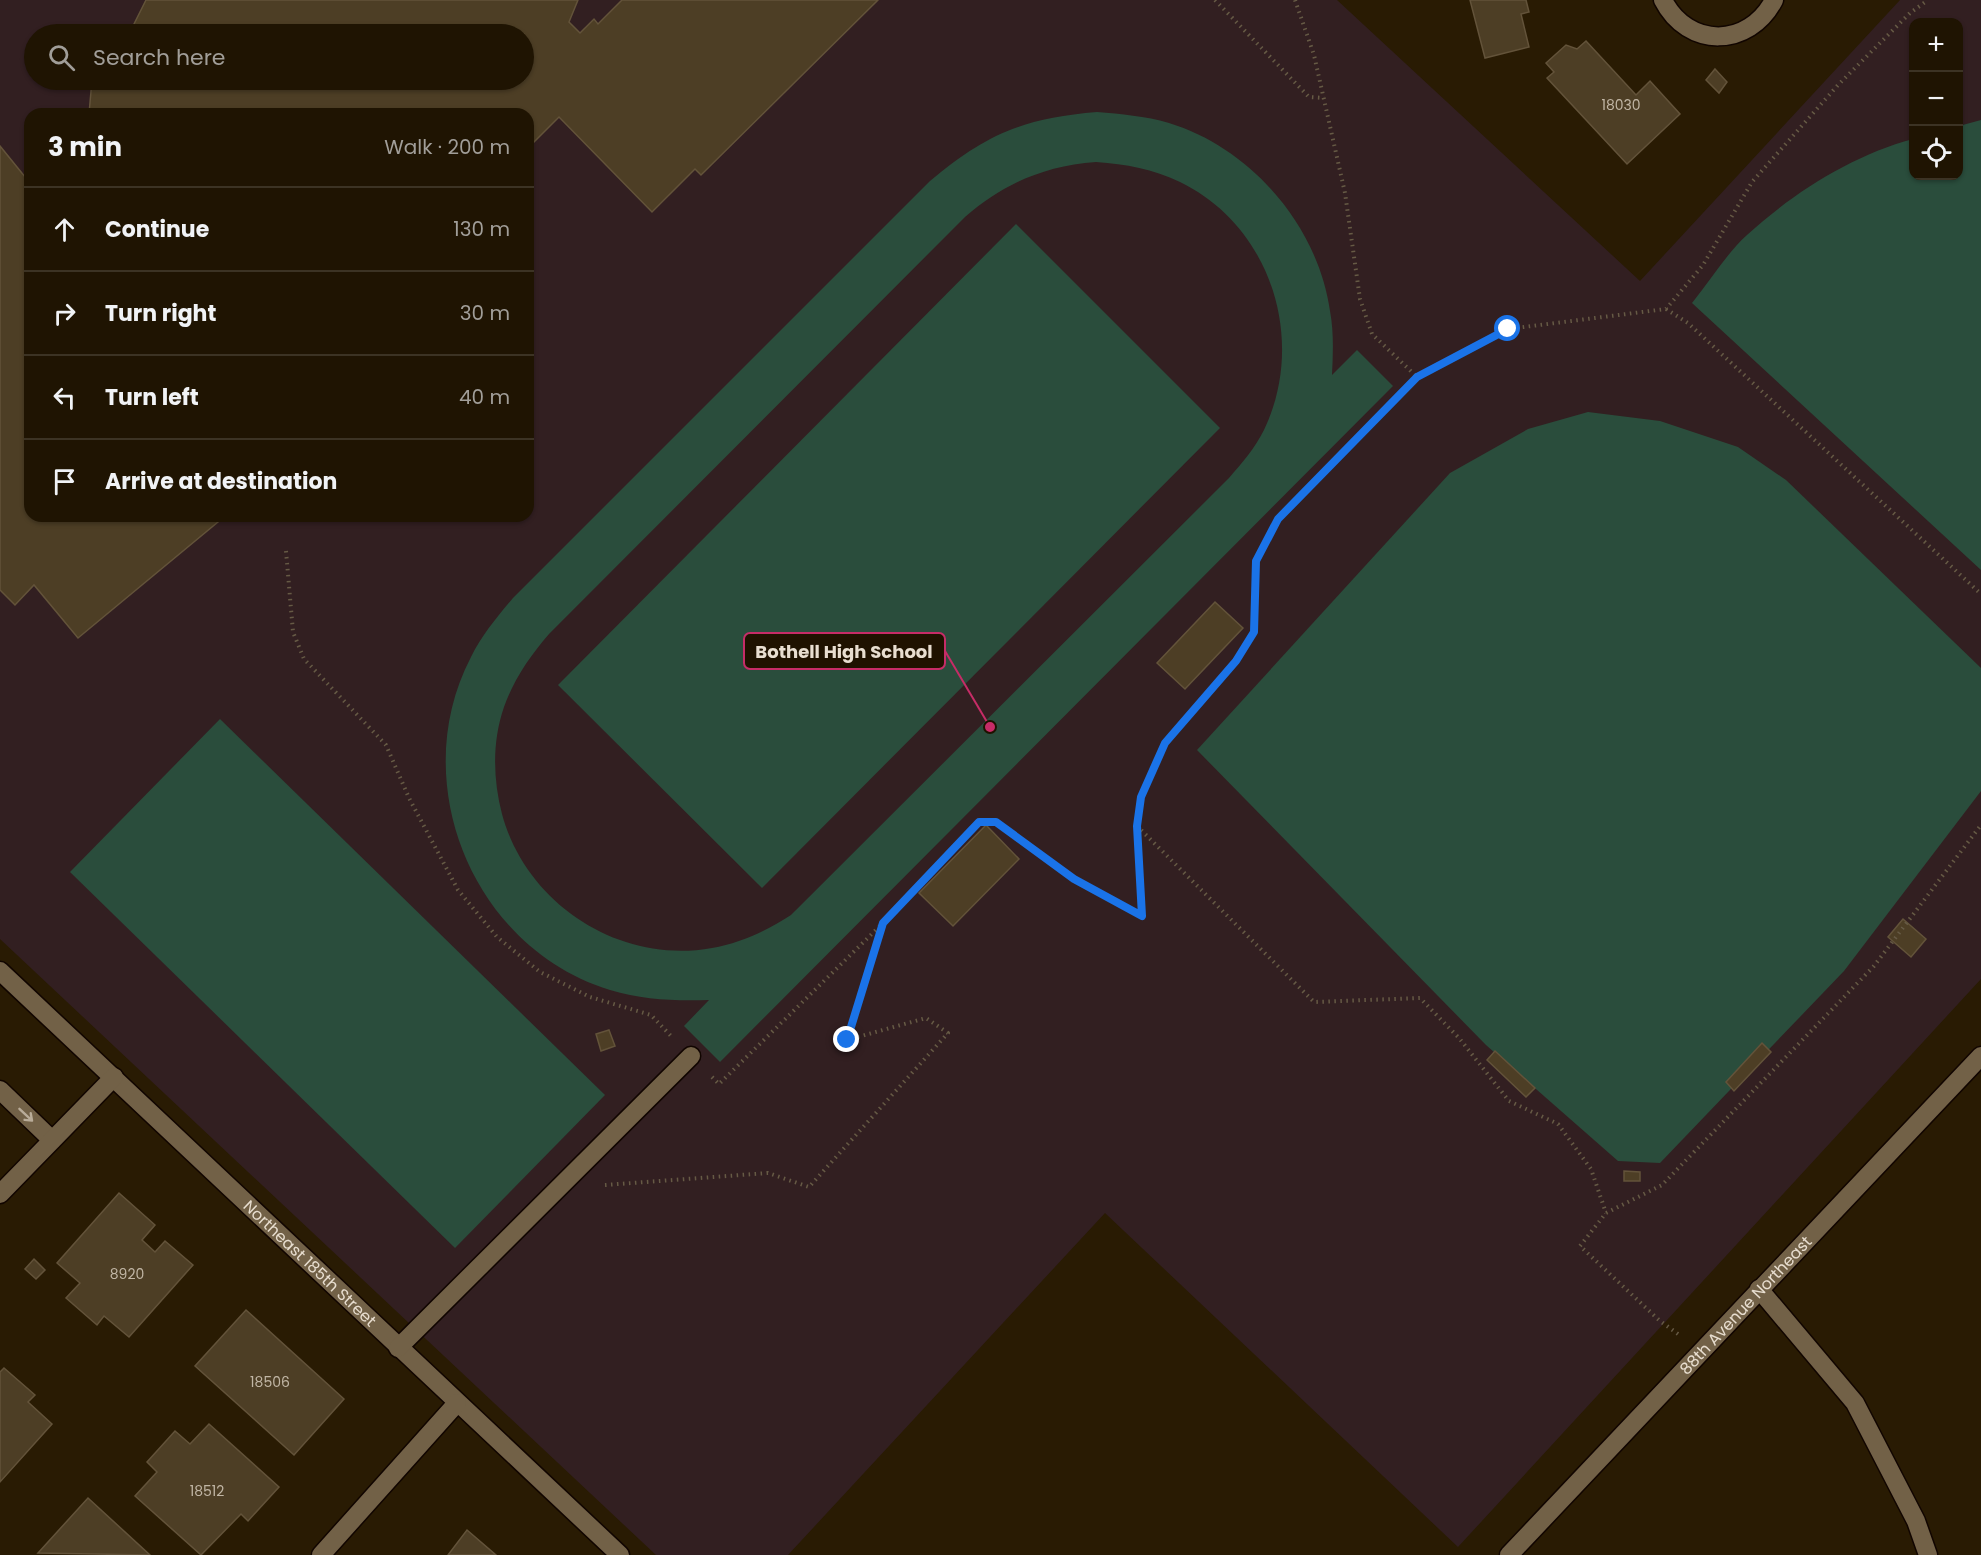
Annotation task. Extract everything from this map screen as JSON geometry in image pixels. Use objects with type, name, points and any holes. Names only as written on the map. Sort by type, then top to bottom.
[{"type":"street","points":[[1663,0],[1669,12],[1683,25],[1699,33],[1718,37],[1737,34],[1753,26],[1767,13],[1774,0]]},
{"type":"street","name":"Northeast 185th Street","points":[[0,971],[620,1555]]},
{"type":"street","points":[[398,1348],[476,1273],[557,1188],[691,1056]]},
{"type":"street","name":"88th Avenue Northeast","points":[[1509,1555],[1981,1056]]},
{"type":"street","points":[[0,1194],[114,1077]]},
{"type":"street","points":[[0,1090],[52,1140]]},
{"type":"street","points":[[1759,1289],[1855,1403],[1916,1521],[1928,1555]]},
{"type":"street","points":[[321,1555],[457,1403]]},
{"type":"path","points":[[1215,0],[1309,97],[1324,98]]},
{"type":"path","points":[[1295,0],[1314,55],[1346,193],[1360,300],[1372,334],[1417,377]]},
{"type":"path","points":[[1666,309],[1703,266],[1752,182],[1838,85],[1910,13],[1928,0]]},
{"type":"path","points":[[286,551],[293,632],[304,659],[386,745],[409,798],[458,890],[497,937],[540,972],[590,997],[651,1015],[719,1084],[883,923],[979,822],[996,822],[1074,879],[1142,916],[1137,826],[1141,797],[1165,743],[1236,661],[1254,632],[1256,561],[1278,519],[1417,377],[1508,329],[1666,309],[1688,323],[1981,594]]},
{"type":"path","points":[[1701,1350],[1660,1321],[1580,1246],[1606,1213],[1662,1185],[1858,983],[1874,966],[1981,825]]},
{"type":"path","points":[[1137,826],[1314,1002],[1420,998],[1458,1038],[1509,1101],[1558,1124],[1591,1168],[1606,1213]]},
{"type":"path","points":[[557,1188],[768,1173],[808,1187],[948,1033],[926,1018],[847,1040],[883,923]]},
{"type":"shaded area","points":[[0,0],[1337,0],[1640,281],[1900,0],[1981,0],[1981,979],[1458,1547],[1105,1213],[788,1555],[656,1555],[0,939]]},
{"type":"green space","points":[[1097,112],[1142,117],[1169,123],[1199,135],[1227,151],[1253,171],[1276,194],[1311,249],[1323,280],[1330,311],[1333,335],[1332,375],[1357,350],[1393,386],[720,1062],[684,1026],[709,1000],[635,996],[610,990],[562,969],[522,938],[489,900],[465,855],[450,807],[446,756],[452,706],[475,649],[513,598],[930,181],[969,151],[1007,131],[1027,124]],"holes":[[[1096,162],[1149,170],[1180,182],[1212,202],[1238,227],[1258,256],[1272,289],[1280,324],[1282,359],[1276,395],[1264,430],[1252,449],[1229,478],[791,915],[743,940],[712,948],[678,951],[644,947],[611,937],[582,921],[555,900],[532,875],[514,846],[499,801],[495,760],[497,734],[504,707],[529,659],[549,634],[965,217],[995,195],[1026,178],[1059,168]]]},
{"type":"green space","points":[[1981,120],[1981,570],[1692,303],[1739,242],[1765,219],[1804,190],[1868,155],[1909,140],[1909,180],[1963,180],[1963,125]]},
{"type":"green space","points":[[1016,224],[1220,428],[762,888],[558,685]]},
{"type":"green space","points":[[1588,412],[1660,421],[1738,447],[1786,480],[1981,668],[1981,791],[1844,971],[1660,1163],[1618,1161],[1486,1045],[1197,750],[1450,473],[1528,429]]},
{"type":"green space","points":[[220,719],[605,1095],[455,1248],[70,872]]},
{"type":"building","points":[[146,0],[578,0],[569,22],[580,33],[594,19],[598,24],[622,0],[878,0],[701,175],[695,169],[652,212],[559,117],[534,142],[534,108],[90,108],[91,90],[534,90],[534,24],[134,24]]},
{"type":"building","points":[[1470,0],[1526,0],[1529,12],[1521,14],[1529,47],[1485,58]]},
{"type":"building","points":[[1586,41],[1636,95],[1650,81],[1680,114],[1627,164],[1547,78],[1554,72],[1546,63],[1566,45],[1577,49]]},
{"type":"building","points":[[1715,69],[1727,82],[1719,93],[1706,80]]},
{"type":"building","points":[[0,146],[24,176],[24,522],[218,522],[78,638],[34,585],[15,605],[0,590]]},
{"type":"building","points":[[1215,602],[1243,628],[1185,689],[1157,663]]},
{"type":"building","points":[[986,825],[1019,859],[953,926],[919,893]]},
{"type":"building","points":[[1903,919],[1926,939],[1911,957],[1888,937]]},
{"type":"building","points":[[609,1030],[615,1046],[601,1051],[596,1034]]},
{"type":"building","points":[[1762,1043],[1771,1052],[1734,1091],[1726,1082]]},
{"type":"building","points":[[1495,1051],[1535,1088],[1526,1097],[1487,1060]]},
{"type":"building","points":[[1624,1171],[1640,1172],[1640,1181],[1624,1181]]},
{"type":"building","points":[[119,1193],[155,1225],[142,1240],[155,1252],[165,1241],[193,1265],[129,1337],[104,1316],[97,1325],[66,1298],[80,1283],[57,1263]]},
{"type":"building","points":[[34,1259],[45,1270],[36,1279],[25,1269]]},
{"type":"building","points":[[246,1310],[344,1399],[294,1455],[195,1366]]},
{"type":"building","points":[[4,1368],[35,1395],[28,1402],[52,1424],[0,1482],[0,1372]]},
{"type":"building","points":[[209,1424],[279,1487],[248,1521],[241,1514],[201,1555],[135,1496],[157,1472],[147,1462],[175,1431],[190,1444]]},
{"type":"building","points":[[88,1498],[150,1555],[38,1553]]},
{"type":"building","points":[[467,1530],[496,1555],[448,1555]]},
{"type":"place","name":"Bothell High School","points":[[990,727]]},
{"type":"route","points":[[847,1040],[883,923],[979,822],[996,822],[1074,879],[1142,916],[1137,826],[1141,797],[1165,743],[1236,661],[1254,632],[1256,561],[1278,519],[1417,377],[1508,329]]}]
